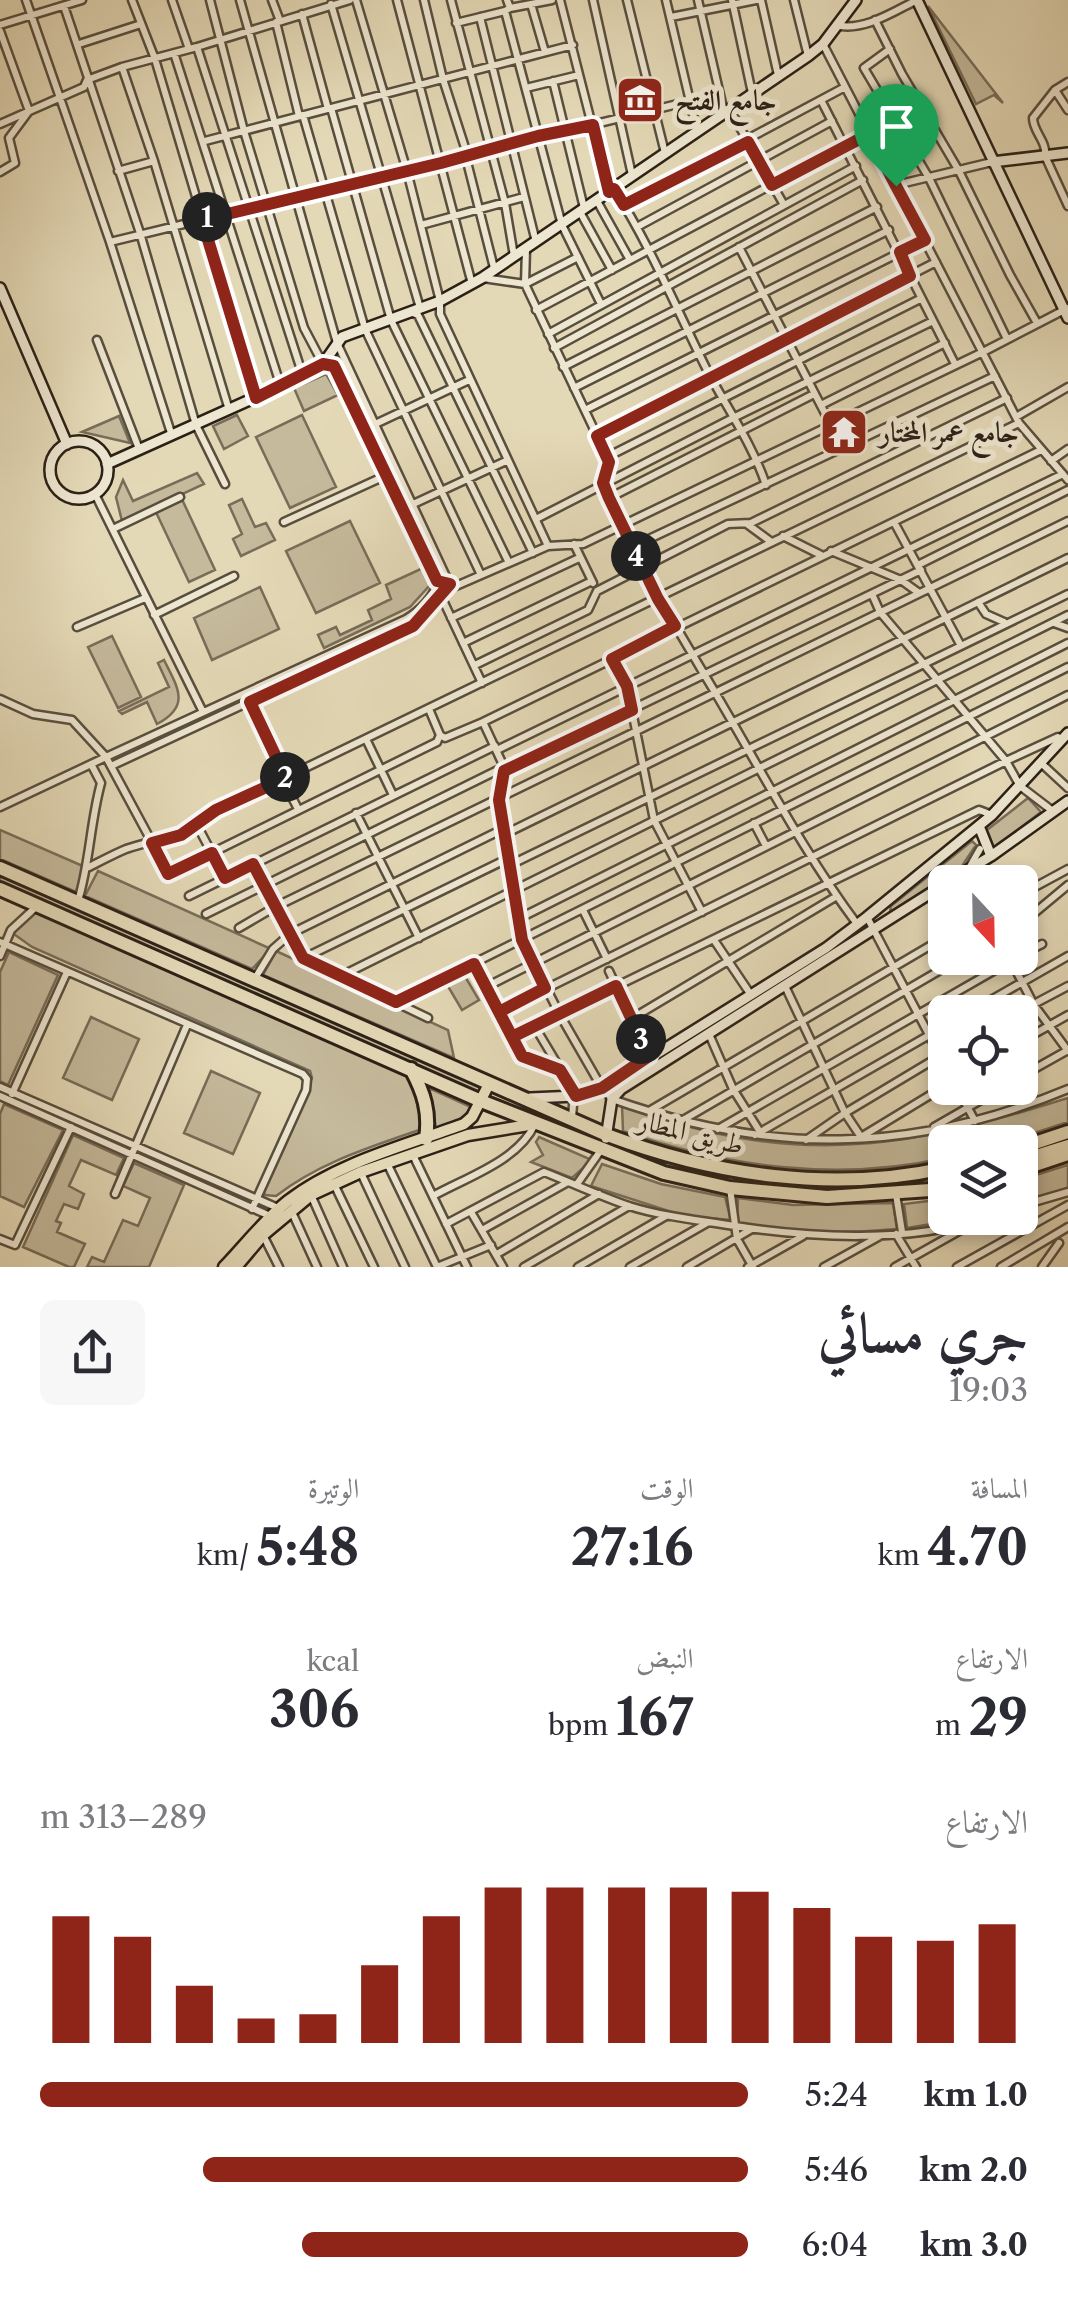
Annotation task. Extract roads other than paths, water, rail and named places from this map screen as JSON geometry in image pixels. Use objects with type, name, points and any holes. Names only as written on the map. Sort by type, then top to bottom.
[{"type":"highway","name":"طريق المطار","points":[[0,868],[607,1135],[701,1166],[794,1178],[851,1179],[928,1170]]},
{"type":"highway","name":"طريق المطار","points":[[0,888],[481,1101],[664,1174],[730,1188],[827,1198],[902,1192]]},
{"type":"highway","points":[[411,1069],[422,1090],[429,1118],[426,1139]]},
{"type":"highway","points":[[1038,1142],[1068,1132]]},
{"type":"highway","points":[[1038,1164],[1068,1154]]},
{"type":"highway","points":[[902,1192],[928,1190]]},
{"type":"main road","points":[[108,464],[303,376],[323,364],[342,337],[440,301],[477,280],[808,56],[823,44],[856,0]]},
{"type":"main road","points":[[917,0],[1066,312]]},
{"type":"main road","points":[[992,162],[1068,153]]},
{"type":"main road","points":[[0,288],[66,444]]},
{"type":"main road","points":[[66,444],[92,444],[108,464],[106,481],[96,494],[87,498],[68,497],[51,476],[53,457],[66,444]]},
{"type":"main road","points":[[524,1098],[576,1096],[602,1088],[826,948],[980,826],[1065,737]]},
{"type":"main road","points":[[976,865],[1068,801]]},
{"type":"main road","points":[[980,826],[991,856]]},
{"type":"main road","points":[[602,1150],[612,1099],[621,1089],[928,894]]},
{"type":"main road","points":[[237,1266],[280,1212],[334,1184],[413,1155],[466,1129],[489,1084]]},
{"type":"main road","points":[[224,1267],[309,1186],[336,1172],[426,1139],[466,1129],[535,1124]]},
{"type":"main road","points":[[1038,1154],[1068,1144]]},
{"type":"main road","name":"طريق المطار","points":[[902,1192],[928,1186]]},
{"type":"street","points":[[26,0],[172,436]]},
{"type":"street","points":[[29,111],[0,28],[30,14],[82,0]]},
{"type":"street","points":[[132,0],[155,59],[256,398]]},
{"type":"street","points":[[172,0],[250,207],[303,376]]},
{"type":"street","points":[[0,807],[406,619],[417,612],[436,588],[437,581],[334,366],[323,364],[304,328],[244,131],[210,0]]},
{"type":"street","points":[[240,0],[337,342],[450,584]]},
{"type":"street","points":[[272,0],[301,115],[365,329],[481,575]]},
{"type":"street","points":[[0,124],[122,67],[353,0],[407,171],[440,314],[548,546]]},
{"type":"street","points":[[397,0],[454,218],[477,280],[525,284],[578,257]]},
{"type":"street","points":[[424,0],[482,210],[494,268]]},
{"type":"street","points":[[452,0],[506,203],[514,257]]},
{"type":"street","points":[[456,23],[507,6],[552,0]]},
{"type":"street","points":[[560,0],[612,191],[637,227],[722,399],[757,458],[766,485]]},
{"type":"street","points":[[593,0],[633,176]]},
{"type":"street","points":[[626,0],[666,154]]},
{"type":"street","points":[[666,0],[698,132]]},
{"type":"street","points":[[698,0],[728,111],[784,205]]},
{"type":"street","points":[[671,17],[732,2],[759,0],[779,76]]},
{"type":"street","points":[[794,0],[808,56]]},
{"type":"street","points":[[836,26],[848,28],[875,20],[917,0]]},
{"type":"street","points":[[732,2],[752,94]]},
{"type":"street","points":[[67,4],[196,425],[226,484]]},
{"type":"street","points":[[332,4],[415,310],[532,553]]},
{"type":"street","points":[[532,4],[545,52]]},
{"type":"street","points":[[507,6],[562,225],[601,304]]},
{"type":"street","points":[[302,13],[391,320],[509,563]]},
{"type":"street","points":[[480,17],[524,197],[531,246],[525,284],[609,462],[603,483],[609,498],[658,599],[836,896],[857,924]]},
{"type":"street","points":[[875,20],[959,171],[1037,324]]},
{"type":"street","points":[[79,44],[141,24]]},
{"type":"street","points":[[189,896],[393,794],[1066,477],[1018,420],[823,44]]},
{"type":"street","points":[[205,141],[573,45]]},
{"type":"street","points":[[890,49],[864,68],[929,178],[1007,340]]},
{"type":"street","points":[[174,53],[281,386]]},
{"type":"street","points":[[122,67],[229,410]]},
{"type":"street","points":[[526,88],[579,75]]},
{"type":"street","points":[[553,81],[582,211],[612,270]]},
{"type":"street","points":[[1068,82],[1055,90],[1033,118],[1033,127],[1046,149],[1044,156],[1068,206]]},
{"type":"street","points":[[624,205],[845,87]]},
{"type":"street","points":[[1055,90],[1068,110]]},
{"type":"street","points":[[822,100],[955,364]]},
{"type":"street","points":[[110,242],[690,101]]},
{"type":"street","points":[[0,172],[15,163],[9,138],[29,111]]},
{"type":"street","points":[[637,227],[832,120]]},
{"type":"street","points":[[536,310],[869,134]]},
{"type":"street","points":[[118,171],[154,161]]},
{"type":"street","points":[[896,186],[992,162]]},
{"type":"street","points":[[548,334],[856,166]]},
{"type":"street","points":[[554,348],[863,180]]},
{"type":"street","points":[[421,226],[524,197]]},
{"type":"street","points":[[596,202],[630,260]]},
{"type":"street","points":[[564,367],[877,207]]},
{"type":"street","points":[[574,388],[889,230]]},
{"type":"street","points":[[585,410],[925,240]]},
{"type":"street","points":[[738,247],[831,425]]},
{"type":"street","points":[[597,436],[936,262]]},
{"type":"street","points":[[607,457],[920,299]]},
{"type":"street","points":[[437,581],[456,586],[548,546],[584,544],[1066,312]]},
{"type":"street","points":[[536,519],[931,322]]},
{"type":"street","points":[[98,340],[140,450]]},
{"type":"street","points":[[820,405],[945,343]]},
{"type":"street","points":[[632,547],[995,376]]},
{"type":"street","points":[[364,429],[469,380]]},
{"type":"street","points":[[89,867],[126,850],[181,835],[216,810],[658,599],[1018,420],[1068,386]]},
{"type":"street","points":[[609,498],[814,394]]},
{"type":"street","points":[[475,665],[588,610],[597,590],[728,524],[746,523],[1006,398]]},
{"type":"street","points":[[1051,461],[1068,448]]},
{"type":"street","points":[[0,699],[33,714],[72,720],[106,757],[168,874],[441,738],[483,722],[1041,450]]},
{"type":"street","points":[[403,510],[508,460]]},
{"type":"street","points":[[284,522],[387,475]]},
{"type":"street","points":[[206,914],[365,834],[901,580],[1068,490]]},
{"type":"street","points":[[96,494],[203,712]]},
{"type":"street","points":[[113,529],[180,497]]},
{"type":"street","points":[[238,928],[1068,521]]},
{"type":"street","points":[[894,522],[960,644]]},
{"type":"street","points":[[746,523],[770,542]]},
{"type":"street","points":[[782,536],[822,555]]},
{"type":"street","points":[[574,544],[597,590]]},
{"type":"street","points":[[830,551],[901,580],[919,594]]},
{"type":"street","points":[[451,618],[579,558]]},
{"type":"street","points":[[254,980],[273,949],[290,934],[1068,558]]},
{"type":"street","points":[[154,615],[234,576]]},
{"type":"street","points":[[464,642],[592,581]]},
{"type":"street","points":[[111,766],[413,626],[450,584]]},
{"type":"street","points":[[440,594],[482,684]]},
{"type":"street","points":[[872,594],[880,612],[1006,761],[1020,786],[1054,812]]},
{"type":"street","points":[[303,958],[650,798],[1068,594]]},
{"type":"street","points":[[77,627],[145,598]]},
{"type":"street","points":[[978,602],[986,614],[1005,623]]},
{"type":"street","points":[[342,976],[1068,616]]},
{"type":"street","points":[[1052,623],[1068,628]]},
{"type":"street","points":[[518,919],[1068,643]]},
{"type":"street","points":[[612,659],[627,686],[654,820],[702,912]]},
{"type":"street","points":[[396,1002],[1068,666]]},
{"type":"street","points":[[486,987],[1068,695]]},
{"type":"street","points":[[250,702],[298,809]]},
{"type":"street","points":[[429,710],[441,738]]},
{"type":"street","points":[[483,722],[504,769],[499,800],[522,940],[560,1015],[612,1099],[716,1130],[804,1142],[926,1132],[975,1121],[1068,1089]]},
{"type":"street","points":[[499,1012],[1006,761],[1065,737]]},
{"type":"street","points":[[366,739],[393,794]]},
{"type":"street","points":[[78,902],[89,867],[93,815],[101,783],[91,764]]},
{"type":"street","points":[[1040,764],[1068,788]]},
{"type":"street","points":[[512,1037],[978,810],[992,815]]},
{"type":"street","points":[[356,813],[419,938]]},
{"type":"street","points":[[754,823],[766,846]]},
{"type":"street","points":[[198,826],[225,878]]},
{"type":"street","points":[[971,865],[980,849]]},
{"type":"street","points":[[253,864],[303,958],[428,1018]]},
{"type":"street","points":[[1038,885],[1068,868]]},
{"type":"street","points":[[1038,910],[1068,885]]},
{"type":"street","points":[[631,1020],[836,896]]},
{"type":"street","points":[[0,956],[11,930],[38,905]]},
{"type":"street","points":[[583,910],[608,959]]},
{"type":"street","points":[[867,917],[928,1031]]},
{"type":"street","points":[[714,940],[751,995]]},
{"type":"street","points":[[3,943],[303,1074],[306,1090],[252,1209]]},
{"type":"street","points":[[1038,946],[1042,944]]},
{"type":"street","points":[[648,1112],[928,947]]},
{"type":"street","points":[[1000,995],[1068,956]]},
{"type":"street","points":[[474,964],[522,1056],[560,1070]]},
{"type":"street","points":[[609,971],[649,1056]]},
{"type":"street","points":[[11,1096],[67,972]]},
{"type":"street","points":[[682,1121],[932,975]]},
{"type":"street","points":[[716,1130],[984,975]]},
{"type":"street","points":[[1020,975],[1029,995]]},
{"type":"street","points":[[784,986],[836,1089],[844,1113],[862,1138]]},
{"type":"street","points":[[1038,1003],[1068,986]]},
{"type":"street","points":[[1038,1009],[1068,1050],[1038,1068]]},
{"type":"street","points":[[1038,1032],[1068,1015]]},
{"type":"street","points":[[115,1194],[187,1025]]},
{"type":"street","points":[[535,1027],[576,1096],[571,1111],[573,1120]]},
{"type":"street","points":[[708,1034],[757,1134]]},
{"type":"street","points":[[757,1134],[928,1036]]},
{"type":"street","points":[[804,1142],[928,1063]]},
{"type":"street","points":[[0,1087],[71,1127],[257,1199],[280,1212],[317,1267]]},
{"type":"street","points":[[0,1096],[11,1096],[135,1151],[252,1209],[280,1212]]},
{"type":"street","points":[[862,1138],[928,1097]]},
{"type":"street","points":[[966,1105],[975,1121]]},
{"type":"street","points":[[926,1132],[972,1105]]},
{"type":"street","points":[[433,1196],[512,1153],[529,1138],[535,1124]]},
{"type":"street","points":[[0,1239],[16,1245],[71,1127]]},
{"type":"street","points":[[482,1230],[572,1183],[602,1150]]},
{"type":"street","points":[[413,1155],[467,1267]]},
{"type":"street","points":[[387,1164],[437,1267],[490,1244]]},
{"type":"street","points":[[361,1172],[405,1267]]},
{"type":"street","points":[[446,1224],[544,1172],[630,1206],[751,1230],[804,1236],[885,1234],[928,1228]]},
{"type":"street","points":[[334,1184],[374,1267]]},
{"type":"street","points":[[730,1188],[737,1238],[751,1266],[804,1236]]},
{"type":"street","points":[[902,1192],[899,1233],[916,1267]]},
{"type":"street","points":[[1038,1201],[1068,1192]]},
{"type":"street","points":[[497,1254],[600,1194]]},
{"type":"street","points":[[311,1195],[344,1267]]},
{"type":"street","points":[[524,1267],[630,1206]]},
{"type":"street","points":[[957,1267],[1066,1208]]},
{"type":"street","points":[[471,1211],[503,1267]]},
{"type":"street","points":[[578,1267],[666,1216]]},
{"type":"street","points":[[630,1267],[707,1223]]},
{"type":"street","points":[[1042,1267],[1068,1226]]},
{"type":"street","points":[[687,1267],[751,1230]]},
{"type":"street","points":[[824,1267],[885,1234]]},
{"type":"street","points":[[264,1235],[279,1267]]},
{"type":"street","points":[[895,1267],[951,1235]]},
{"type":"street","points":[[1056,1240],[1068,1252]]},
{"type":"street","points":[[1001,1267],[1056,1240]]},
{"type":"place","name":"جامع الفتح","points":[[640,100]]},
{"type":"place","name":"جامع عمر المختار","points":[[844,432]]}]
